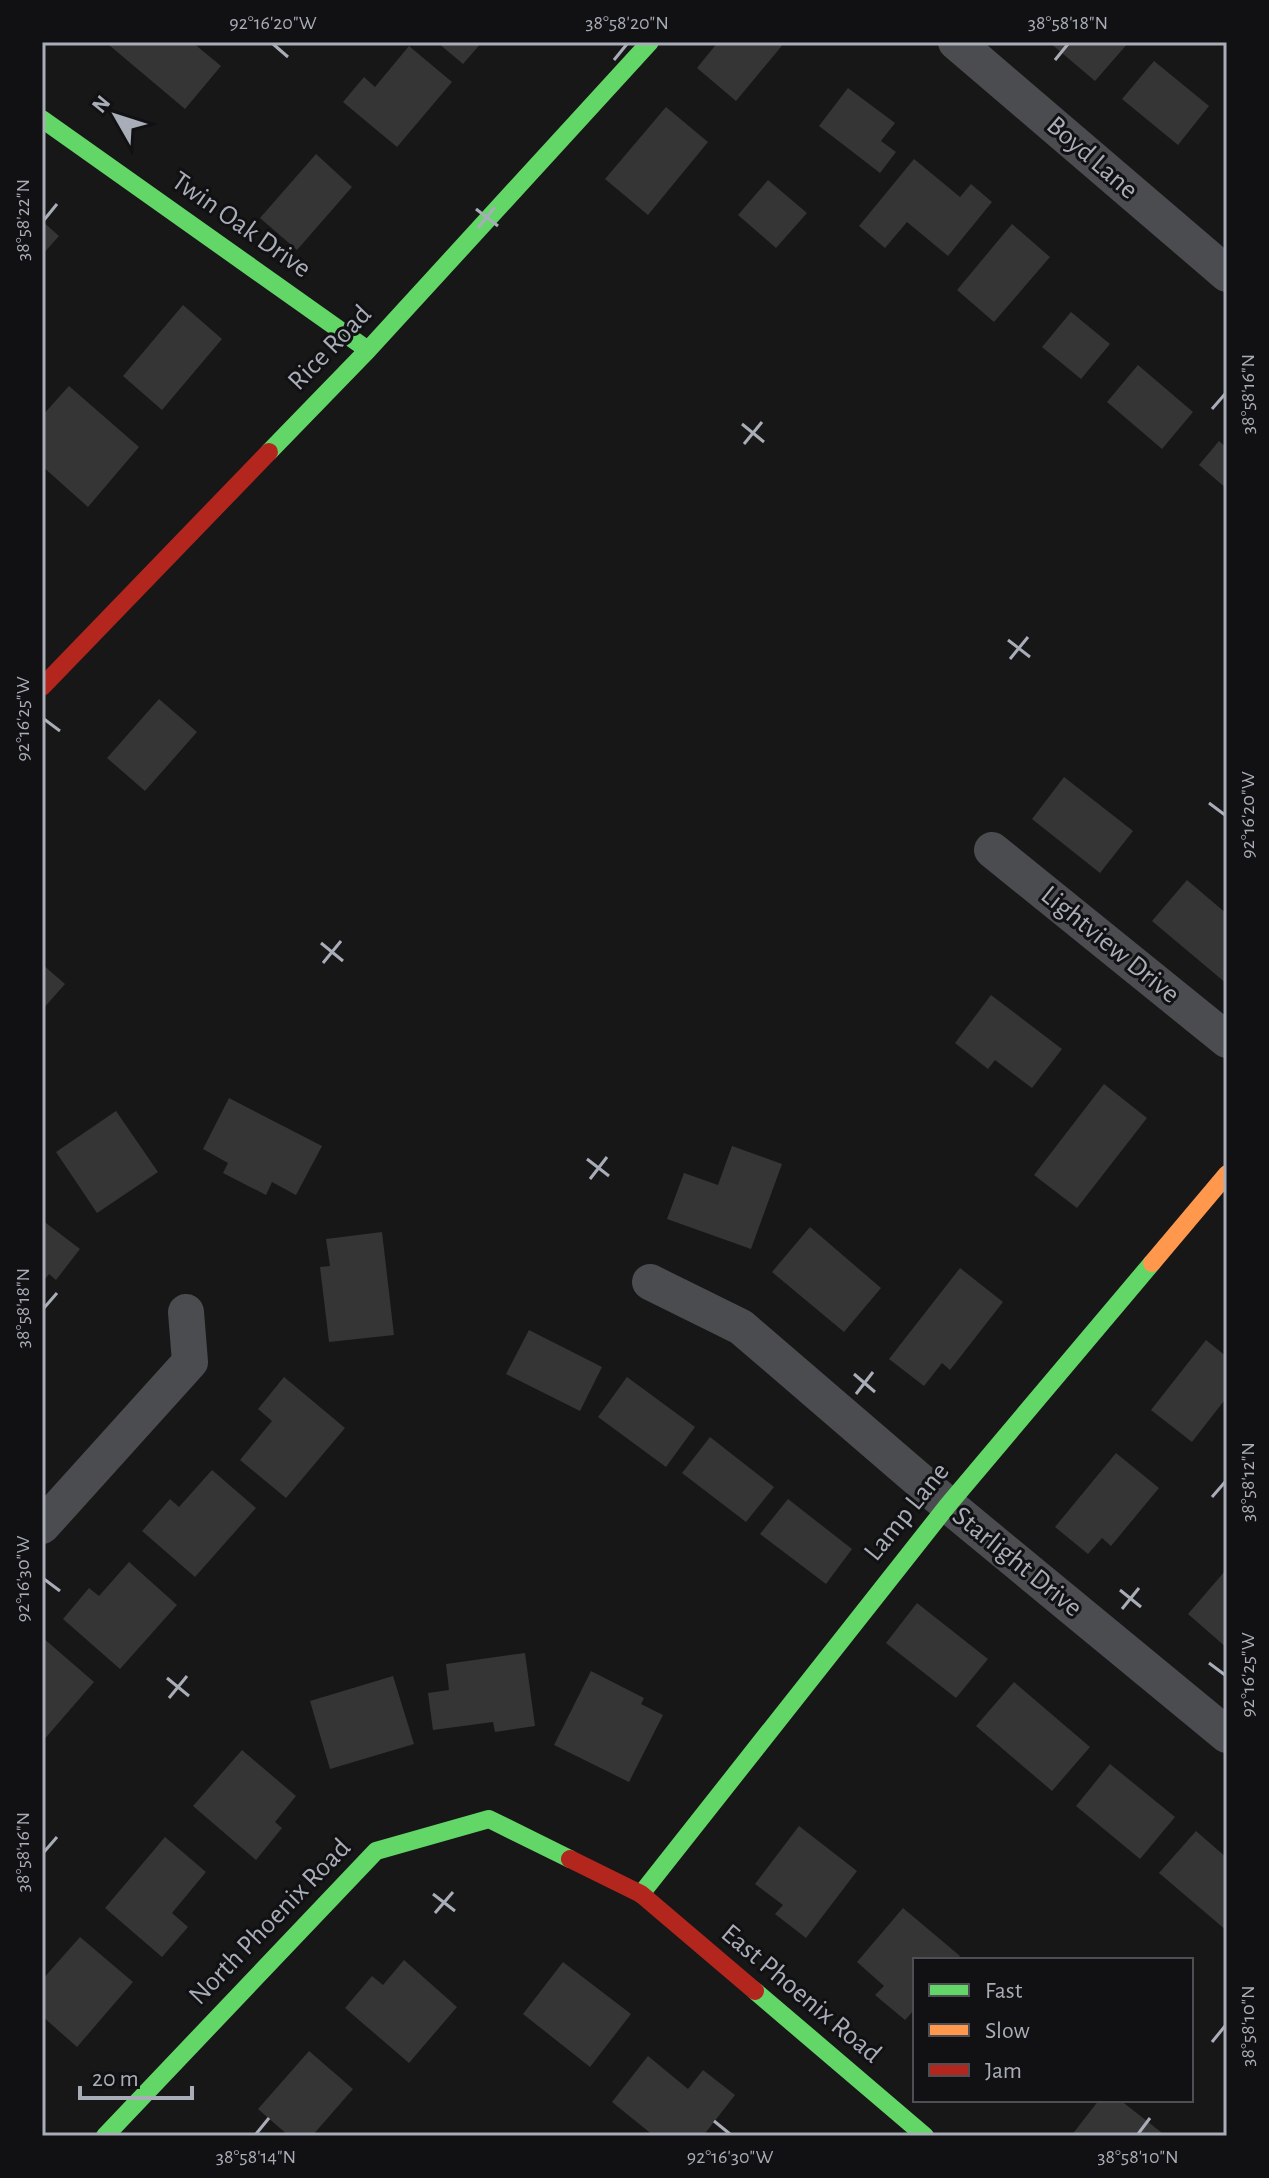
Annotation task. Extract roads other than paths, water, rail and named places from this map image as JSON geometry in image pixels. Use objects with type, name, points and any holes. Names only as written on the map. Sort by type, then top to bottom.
[{"type":"street","name":"Rice Road","points":[[42,687],[368,350],[650,42]]},
{"type":"street","name":"Boyd Lane","points":[[956,42],[1227,274]]},
{"type":"street","name":"Twin Oak Drive","points":[[42,119],[368,350]]},
{"type":"street","name":"Lightview Drive","points":[[992,850],[1227,1040]]},
{"type":"street","name":"Lamp Lane","points":[[641,1894],[948,1505],[1227,1174]]},
{"type":"street","name":"Starlight Drive","points":[[650,1282],[741,1327],[948,1505],[1227,1735]]},
{"type":"street","points":[[42,1526],[190,1362],[186,1312]]},
{"type":"street","name":"North Phoenix Road","points":[[105,2136],[376,1851],[489,1819],[641,1894]]},
{"type":"street","name":"East Phoenix Road","points":[[641,1894],[925,2136]]}]
